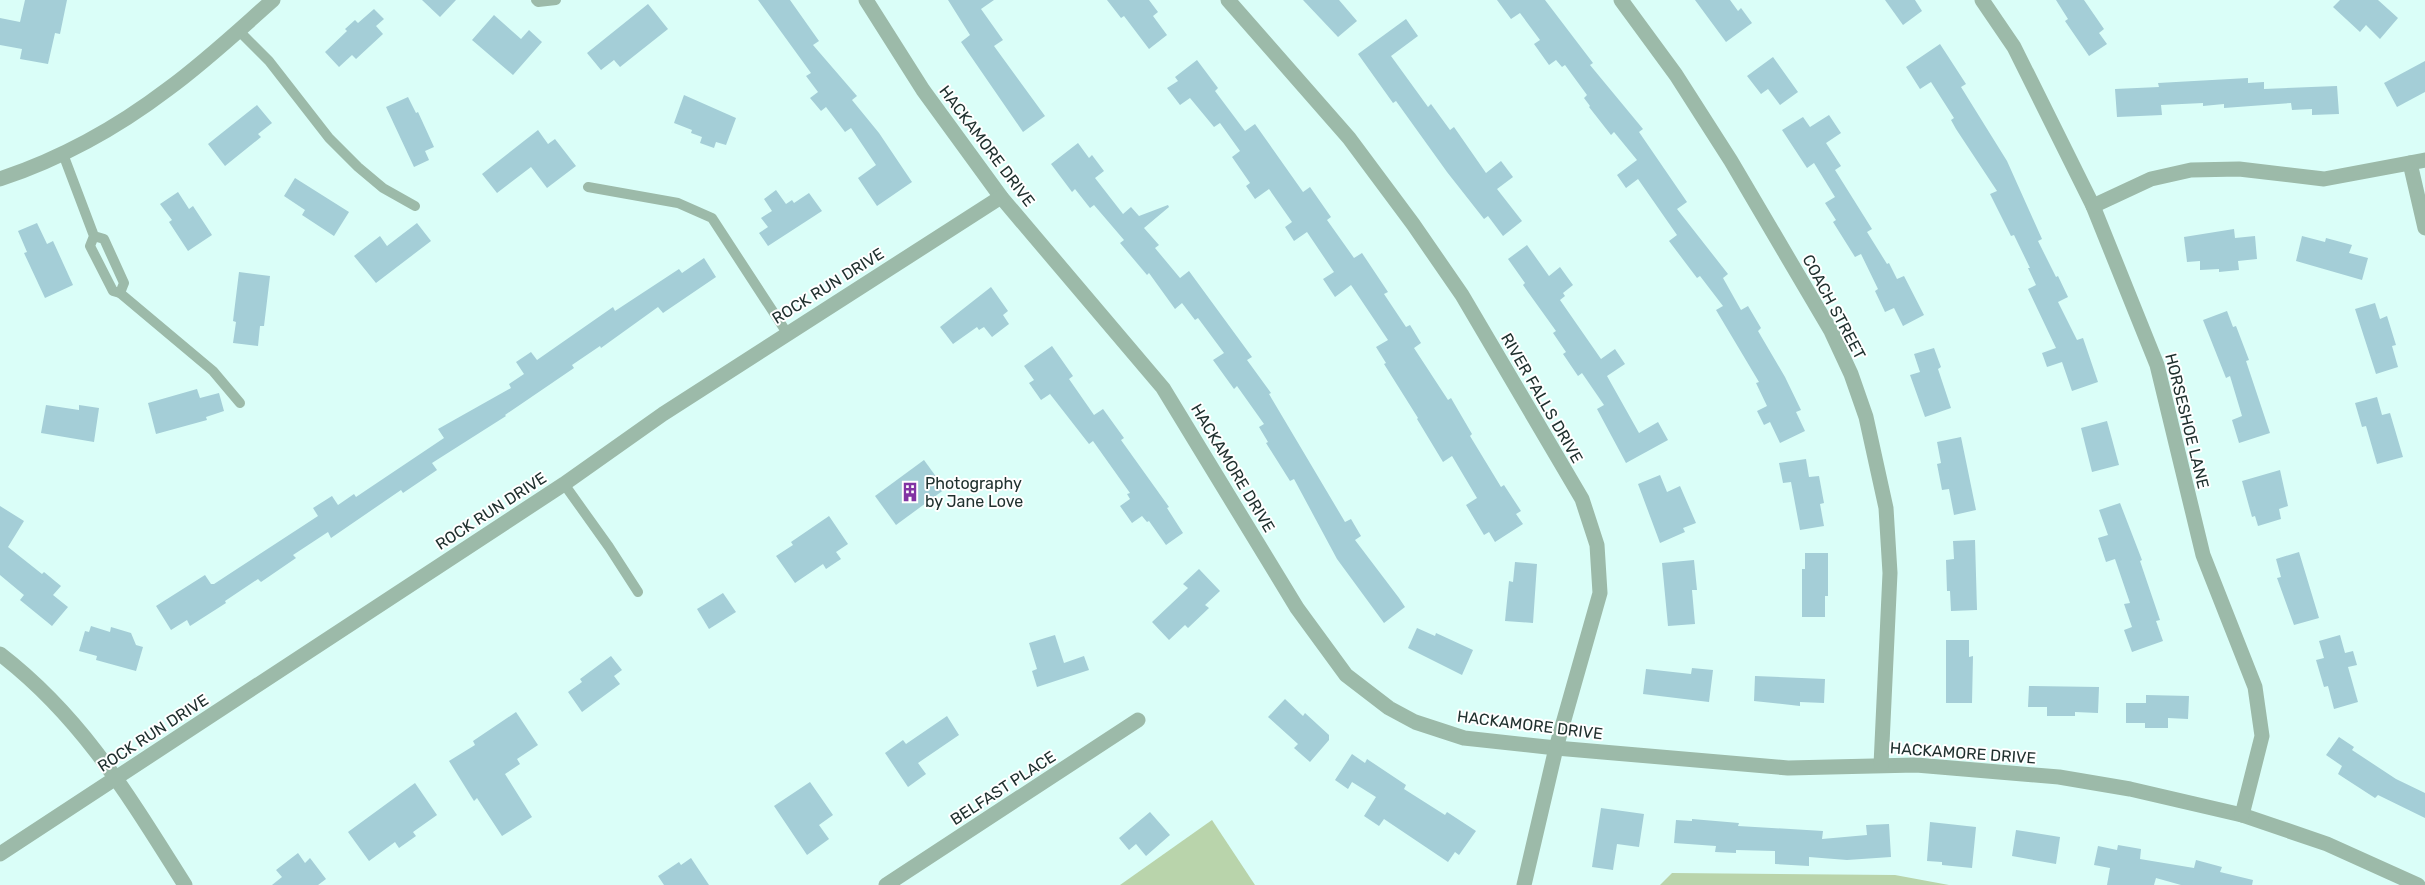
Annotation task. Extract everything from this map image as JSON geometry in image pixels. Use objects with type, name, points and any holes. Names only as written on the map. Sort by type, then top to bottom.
[{"type":"street","points":[[0,179],[63,154],[95,137],[168,90],[273,0]]},
{"type":"street","name":"HACKAMORE DRIVE","points":[[866,0],[923,90],[1001,197],[1163,388],[1297,608],[1346,675],[1389,708],[1415,722],[1464,738],[1788,768],[1916,765],[2059,777],[2130,789],[2242,815],[2328,844],[2418,885]]},
{"type":"street","name":"RIVER FALLS DRIVE","points":[[1228,0],[1349,138],[1413,224],[1462,294],[1582,499],[1597,545],[1600,593],[1556,748],[1524,885]]},
{"type":"street","name":"COACH STREET","points":[[1621,0],[1676,74],[1731,161],[1831,331],[1866,417],[1886,508],[1890,573],[1881,765]]},
{"type":"street","name":"HORSESHOE LANE","points":[[1982,0],[2014,47],[2093,206],[2157,365],[2203,555],[2255,687],[2262,736],[2242,815]]},
{"type":"street","points":[[2093,206],[2151,179],[2191,170],[2239,169],[2324,179],[2425,160]]},
{"type":"street","points":[[2410,164],[2425,228]]},
{"type":"street","name":"ROCK RUN DRIVE","points":[[0,854],[564,484],[663,414],[1001,197]]},
{"type":"street","points":[[0,654],[27,674],[78,726],[117,778],[185,885]]},
{"type":"street","name":"BELFAST PLACE","points":[[886,885],[1138,720]]},
{"type":"lane","points":[[536,0],[538,2],[556,0]]},
{"type":"lane","points":[[238,30],[269,61],[329,138],[358,167],[383,188],[415,206]]},
{"type":"lane","points":[[63,154],[94,236],[90,246],[113,290],[120,293],[213,371],[240,404]]},
{"type":"lane","points":[[588,187],[678,203],[712,218],[787,333]]},
{"type":"lane","points":[[94,236],[104,239],[124,283],[120,293]]},
{"type":"lane","points":[[564,484],[609,546],[638,592]]},
{"type":"green space","points":[[1212,820],[1255,885],[1120,885]]},
{"type":"green space","points":[[1672,873],[1895,875],[1949,885],[1660,885]]},
{"type":"building","points":[[25,0],[67,0],[60,34],[55,33],[48,64],[20,59],[22,49],[0,45],[0,18],[20,22]]},
{"type":"building","points":[[422,0],[456,0],[440,17]]},
{"type":"building","points":[[758,0],[790,0],[819,41],[813,45],[857,96],[852,100],[879,133],[912,182],[877,206],[858,178],[876,165],[851,128],[845,132],[826,107],[821,111],[810,98],[818,92],[806,76],[811,73]]},
{"type":"building","points":[[948,0],[994,0],[981,9],[1003,40],[994,46],[1045,116],[1023,132],[961,42],[970,35]]},
{"type":"building","points":[[1107,0],[1149,0],[1158,12],[1153,16],[1167,35],[1149,49],[1124,16],[1121,18]]},
{"type":"building","points":[[1303,0],[1339,0],[1357,21],[1338,37]]},
{"type":"building","points":[[1497,0],[1545,0],[1593,63],[1590,65],[1643,129],[1639,132],[1687,202],[1677,209],[1728,274],[1723,278],[1741,310],[1748,306],[1761,328],[1758,331],[1785,377],[1801,410],[1796,412],[1805,431],[1780,443],[1770,422],[1764,425],[1757,411],[1767,406],[1756,383],[1759,382],[1716,310],[1723,306],[1700,276],[1697,278],[1669,241],[1677,235],[1638,179],[1626,188],[1617,175],[1637,160],[1614,132],[1611,135],[1589,107],[1584,98],[1587,95],[1565,65],[1562,67],[1556,60],[1549,65],[1534,44],[1540,40],[1520,13],[1511,19]]},
{"type":"building","points":[[1695,0],[1730,0],[1738,11],[1741,8],[1752,23],[1726,42]]},
{"type":"building","points":[[1885,0],[1915,0],[1922,11],[1903,25]]},
{"type":"building","points":[[2056,0],[2084,0],[2104,29],[2099,33],[2107,44],[2089,56],[2065,21],[2068,19]]},
{"type":"building","points":[[2340,0],[2378,0],[2398,18],[2380,39],[2366,25],[2360,32],[2333,7]]},
{"type":"building","points":[[648,4],[668,29],[620,67],[614,60],[601,70],[587,53]]},
{"type":"building","points":[[374,9],[384,19],[376,26],[383,34],[356,59],[352,55],[339,67],[325,52],[347,31],[345,29],[355,20],[358,23]]},
{"type":"building","points":[[494,15],[521,39],[529,30],[542,42],[513,75],[472,40]]},
{"type":"building","points":[[1406,19],[1418,36],[1391,56],[1428,107],[1431,104],[1450,130],[1454,127],[1486,173],[1501,161],[1513,177],[1497,189],[1522,221],[1503,236],[1488,216],[1484,219],[1447,172],[1396,101],[1393,103],[1358,54]]},
{"type":"building","points":[[1940,44],[1966,84],[1961,87],[2007,161],[2042,239],[2038,241],[2068,297],[2058,302],[2077,340],[2083,338],[2098,382],[2072,391],[2062,362],[2047,367],[2042,353],[2056,348],[2028,289],[2036,285],[2028,268],[2030,268],[2014,235],[2011,236],[1990,194],[1997,191],[1956,129],[1951,120],[1954,118],[1931,82],[1920,89],[1906,67]]},
{"type":"building","points":[[1773,57],[1798,92],[1780,105],[1768,89],[1761,94],[1747,76]]},
{"type":"building","points":[[1197,60],[1218,88],[1215,91],[1245,131],[1255,124],[1303,192],[1310,187],[1331,217],[1327,220],[1354,258],[1362,253],[1388,292],[1384,294],[1406,327],[1410,325],[1421,343],[1414,348],[1448,400],[1451,398],[1472,434],[1470,436],[1501,487],[1504,485],[1521,511],[1516,514],[1523,524],[1495,542],[1489,532],[1484,535],[1466,505],[1477,498],[1452,456],[1443,462],[1384,364],[1386,363],[1376,347],[1388,340],[1351,285],[1335,297],[1323,279],[1334,272],[1307,232],[1294,241],[1285,227],[1292,222],[1269,189],[1255,199],[1246,186],[1250,183],[1232,157],[1240,151],[1220,123],[1214,127],[1190,98],[1180,105],[1167,88],[1178,81],[1175,77]]},
{"type":"building","points":[[2425,61],[2425,92],[2397,107],[2384,83]]},
{"type":"building","points":[[2248,78],[2248,83],[2264,82],[2264,89],[2337,86],[2339,114],[2312,115],[2312,109],[2292,110],[2291,103],[2224,108],[2224,104],[2203,106],[2203,103],[2161,105],[2162,115],[2117,117],[2115,89],[2159,87],[2158,83]]},
{"type":"building","points":[[684,95],[736,118],[726,145],[716,142],[714,148],[700,143],[702,137],[691,133],[692,130],[674,123]]},
{"type":"building","points":[[408,97],[416,113],[418,112],[434,147],[425,151],[429,160],[414,167],[386,107]]},
{"type":"building","points":[[257,105],[272,123],[258,134],[261,137],[225,166],[208,144]]},
{"type":"building","points":[[1829,115],[1841,133],[1826,143],[1841,166],[1835,170],[1872,229],[1867,232],[1887,264],[1889,263],[1897,279],[1904,276],[1924,315],[1903,326],[1894,308],[1885,312],[1875,291],[1878,289],[1861,254],[1855,257],[1833,222],[1836,220],[1825,203],[1835,197],[1814,163],[1807,168],[1782,130],[1803,117],[1810,127]]},
{"type":"building","points":[[538,130],[548,144],[555,139],[576,166],[547,188],[531,167],[497,193],[482,174]]},
{"type":"building","points":[[1078,143],[1089,158],[1092,155],[1104,171],[1095,178],[1123,214],[1131,207],[1139,216],[1168,205],[1169,207],[1144,228],[1159,245],[1155,248],[1180,278],[1189,271],[1252,357],[1247,360],[1271,393],[1269,394],[1345,522],[1351,519],[1361,536],[1355,540],[1405,607],[1384,623],[1337,559],[1294,479],[1290,481],[1266,443],[1268,442],[1259,427],[1264,424],[1237,386],[1234,389],[1213,360],[1224,353],[1198,318],[1195,320],[1182,303],[1175,309],[1149,273],[1147,275],[1120,243],[1124,240],[1094,205],[1090,208],[1075,189],[1072,192],[1051,164]]},
{"type":"building","points":[[295,178],[349,212],[334,236],[302,215],[305,210],[284,196]]},
{"type":"building","points":[[776,190],[786,204],[792,200],[794,203],[809,193],[822,211],[768,246],[759,233],[768,227],[761,218],[772,211],[764,199]]},
{"type":"building","points":[[178,192],[189,209],[193,206],[212,235],[188,251],[169,222],[172,220],[160,204]]},
{"type":"building","points":[[37,223],[47,244],[53,241],[73,285],[45,298],[24,253],[27,252],[18,231]]},
{"type":"building","points":[[417,223],[431,241],[376,283],[354,256],[380,236],[387,246]]},
{"type":"building","points":[[2234,229],[2235,238],[2255,236],[2257,259],[2238,261],[2239,270],[2219,272],[2219,269],[2200,270],[2200,261],[2187,262],[2184,237]]},
{"type":"building","points":[[2302,236],[2325,242],[2326,238],[2352,245],[2349,253],[2368,258],[2362,280],[2296,261]]},
{"type":"building","points":[[1527,245],[1549,276],[1560,267],[1573,285],[1563,293],[1565,296],[1560,300],[1601,359],[1615,349],[1625,364],[1607,376],[1639,433],[1658,422],[1668,440],[1626,463],[1597,409],[1604,405],[1582,373],[1578,376],[1563,354],[1566,352],[1553,333],[1556,331],[1523,285],[1525,283],[1508,259]]},
{"type":"building","points":[[704,258],[716,277],[663,313],[658,307],[601,348],[600,346],[572,365],[574,368],[506,416],[432,463],[437,470],[403,493],[401,490],[331,538],[328,532],[293,555],[296,558],[261,582],[258,579],[225,601],[226,603],[190,626],[187,620],[171,630],[156,606],[205,575],[211,584],[214,584],[318,516],[313,508],[332,496],[338,505],[354,494],[356,497],[444,438],[438,429],[511,388],[509,384],[524,374],[516,362],[531,352],[537,360],[613,307],[615,311],[679,269],[682,273]]},
{"type":"building","points":[[239,272],[270,276],[264,326],[260,326],[258,346],[233,343],[236,322],[233,321]]},
{"type":"building","points":[[991,287],[1008,311],[1003,315],[1009,324],[992,337],[984,327],[979,330],[977,327],[953,344],[940,327]]},
{"type":"building","points":[[2375,303],[2380,319],[2387,316],[2396,345],[2392,346],[2398,367],[2376,374],[2355,309]]},
{"type":"building","points":[[2227,311],[2233,327],[2236,326],[2249,360],[2246,361],[2270,433],[2239,443],[2232,420],[2242,416],[2230,376],[2226,378],[2203,320]]},
{"type":"building","points":[[1052,346],[1073,376],[1069,379],[1094,415],[1103,409],[1124,438],[1121,440],[1169,507],[1167,508],[1183,533],[1166,545],[1149,521],[1147,522],[1142,516],[1132,523],[1120,506],[1130,499],[1127,494],[1130,493],[1093,441],[1089,444],[1050,394],[1041,400],[1029,383],[1034,380],[1024,366]]},
{"type":"building","points":[[1934,348],[1941,367],[1938,369],[1951,408],[1925,417],[1910,375],[1920,372],[1914,354]]},
{"type":"building","points":[[197,389],[200,398],[219,393],[224,411],[206,417],[207,420],[156,434],[148,403]]},
{"type":"building","points":[[2377,397],[2382,415],[2390,413],[2403,457],[2377,464],[2366,426],[2362,427],[2355,403]]},
{"type":"building","points":[[46,405],[79,410],[79,405],[99,408],[94,442],[41,433]]},
{"type":"building","points":[[2107,421],[2119,465],[2092,472],[2081,428]]},
{"type":"building","points":[[1961,437],[1976,510],[1954,515],[1949,489],[1942,490],[1937,464],[1941,463],[1937,442]]},
{"type":"building","points":[[1806,459],[1809,477],[1819,476],[1824,503],[1820,504],[1824,526],[1800,530],[1791,482],[1783,483],[1779,463]]},
{"type":"building","name":"Photography by Jane Love","points":[[924,460],[945,489],[896,525],[875,496]]},
{"type":"building","points":[[2280,470],[2288,506],[2279,509],[2281,519],[2258,526],[2255,516],[2252,517],[2242,481]]},
{"type":"building","points":[[1660,475],[1667,492],[1680,486],[1696,523],[1683,528],[1685,532],[1660,543],[1638,484]]},
{"type":"building","points":[[2120,503],[2142,560],[2140,561],[2160,620],[2156,621],[2163,641],[2132,652],[2124,630],[2132,627],[2124,604],[2130,603],[2115,559],[2106,562],[2098,538],[2108,535],[2099,510]]},
{"type":"building","points":[[0,506],[24,521],[8,547],[42,574],[44,572],[61,586],[53,595],[68,607],[52,626],[20,600],[24,595],[0,575]]},
{"type":"building","points":[[829,516],[848,544],[836,552],[841,559],[826,569],[823,564],[795,583],[776,556],[793,545],[791,542]]},
{"type":"building","points":[[1975,540],[1977,610],[1951,611],[1950,591],[1947,591],[1946,560],[1954,559],[1953,541]]},
{"type":"building","points":[[2299,552],[2319,618],[2294,625],[2277,578],[2281,577],[2276,559]]},
{"type":"building","points":[[1805,553],[1828,553],[1828,596],[1825,596],[1825,617],[1802,617],[1802,569],[1805,569]]},
{"type":"building","points":[[1694,560],[1697,590],[1692,590],[1695,624],[1668,626],[1662,563]]},
{"type":"building","points":[[1515,562],[1537,564],[1533,623],[1505,621],[1509,581],[1513,582]]},
{"type":"building","points":[[1199,569],[1220,591],[1205,605],[1209,608],[1188,628],[1185,625],[1169,640],[1152,622],[1188,588],[1183,584]]},
{"type":"building","points":[[723,593],[736,612],[709,629],[697,609]]},
{"type":"building","points":[[91,626],[110,632],[111,627],[131,633],[136,645],[143,647],[136,671],[96,660],[97,656],[79,651],[85,631],[89,632]]},
{"type":"building","points":[[1417,628],[1435,636],[1436,633],[1473,650],[1462,675],[1408,648]]},
{"type":"building","points":[[1055,635],[1064,663],[1084,656],[1089,670],[1037,687],[1032,671],[1037,669],[1029,643]]},
{"type":"building","points":[[2340,635],[2345,653],[2353,651],[2357,665],[2348,667],[2358,702],[2334,709],[2328,686],[2324,687],[2316,660],[2324,658],[2319,641]]},
{"type":"building","points":[[1946,640],[1969,640],[1969,657],[1973,656],[1972,703],[1946,703]]},
{"type":"building","points":[[611,656],[622,670],[614,676],[620,684],[582,712],[568,692],[582,682],[580,679]]},
{"type":"building","points":[[1692,668],[1713,670],[1709,702],[1643,694],[1646,669],[1691,674]]},
{"type":"building","points":[[1755,676],[1825,679],[1824,703],[1800,702],[1800,706],[1754,701]]},
{"type":"building","points":[[2029,686],[2099,687],[2098,713],[2075,712],[2075,716],[2047,716],[2047,707],[2028,707]]},
{"type":"building","points":[[2146,695],[2189,696],[2188,719],[2168,718],[2168,728],[2145,728],[2145,723],[2126,723],[2126,703],[2146,703]]},
{"type":"building","points":[[1285,699],[1303,716],[1305,713],[1329,735],[1329,740],[1310,762],[1294,748],[1298,744],[1268,717]]},
{"type":"building","points":[[516,712],[538,745],[517,759],[520,764],[505,774],[532,817],[502,836],[477,798],[474,801],[449,761],[475,745],[473,741]]},
{"type":"building","points":[[947,716],[959,735],[918,763],[926,774],[908,787],[885,753],[903,740],[906,744]]},
{"type":"building","points":[[2339,737],[2354,747],[2352,750],[2396,779],[2425,793],[2425,818],[2378,795],[2375,798],[2338,774],[2342,766],[2326,755]]},
{"type":"building","points":[[1352,754],[1365,763],[1367,759],[1406,785],[1404,789],[1445,815],[1447,812],[1476,831],[1459,855],[1455,852],[1448,862],[1384,819],[1379,826],[1364,816],[1376,797],[1352,782],[1348,789],[1335,780]]},
{"type":"building","points":[[810,782],[833,815],[819,825],[829,839],[807,855],[774,806]]},
{"type":"building","points":[[415,783],[437,815],[413,832],[416,836],[399,848],[395,842],[369,861],[348,832]]},
{"type":"building","points":[[1601,808],[1644,814],[1639,847],[1617,844],[1613,870],[1592,867]]},
{"type":"building","points":[[1150,812],[1170,835],[1146,856],[1136,844],[1129,850],[1119,838]]},
{"type":"building","points":[[1692,819],[1739,823],[1738,826],[1823,831],[1822,839],[1867,835],[1866,825],[1889,824],[1891,857],[1847,860],[1809,857],[1809,866],[1775,864],[1775,851],[1736,850],[1736,853],[1715,852],[1716,846],[1674,843],[1676,820],[1692,821]]},
{"type":"building","points":[[1930,822],[1976,827],[1972,868],[1942,865],[1942,862],[1927,861]]},
{"type":"building","points":[[2016,830],[2060,837],[2056,864],[2012,856]]},
{"type":"building","points":[[2118,845],[2141,849],[2140,859],[2194,868],[2196,860],[2222,867],[2220,872],[2253,880],[2252,885],[2181,885],[2156,878],[2154,885],[2107,885],[2110,868],[2094,865],[2098,846],[2117,850]]},
{"type":"building","points":[[298,853],[305,863],[310,858],[326,879],[318,885],[272,885],[282,877],[276,870]]},
{"type":"building","points":[[691,858],[709,885],[664,885],[658,876],[679,862],[681,865]]},
{"type":"place","name":"Photography by Jane Love","points":[[910,492]]}]
